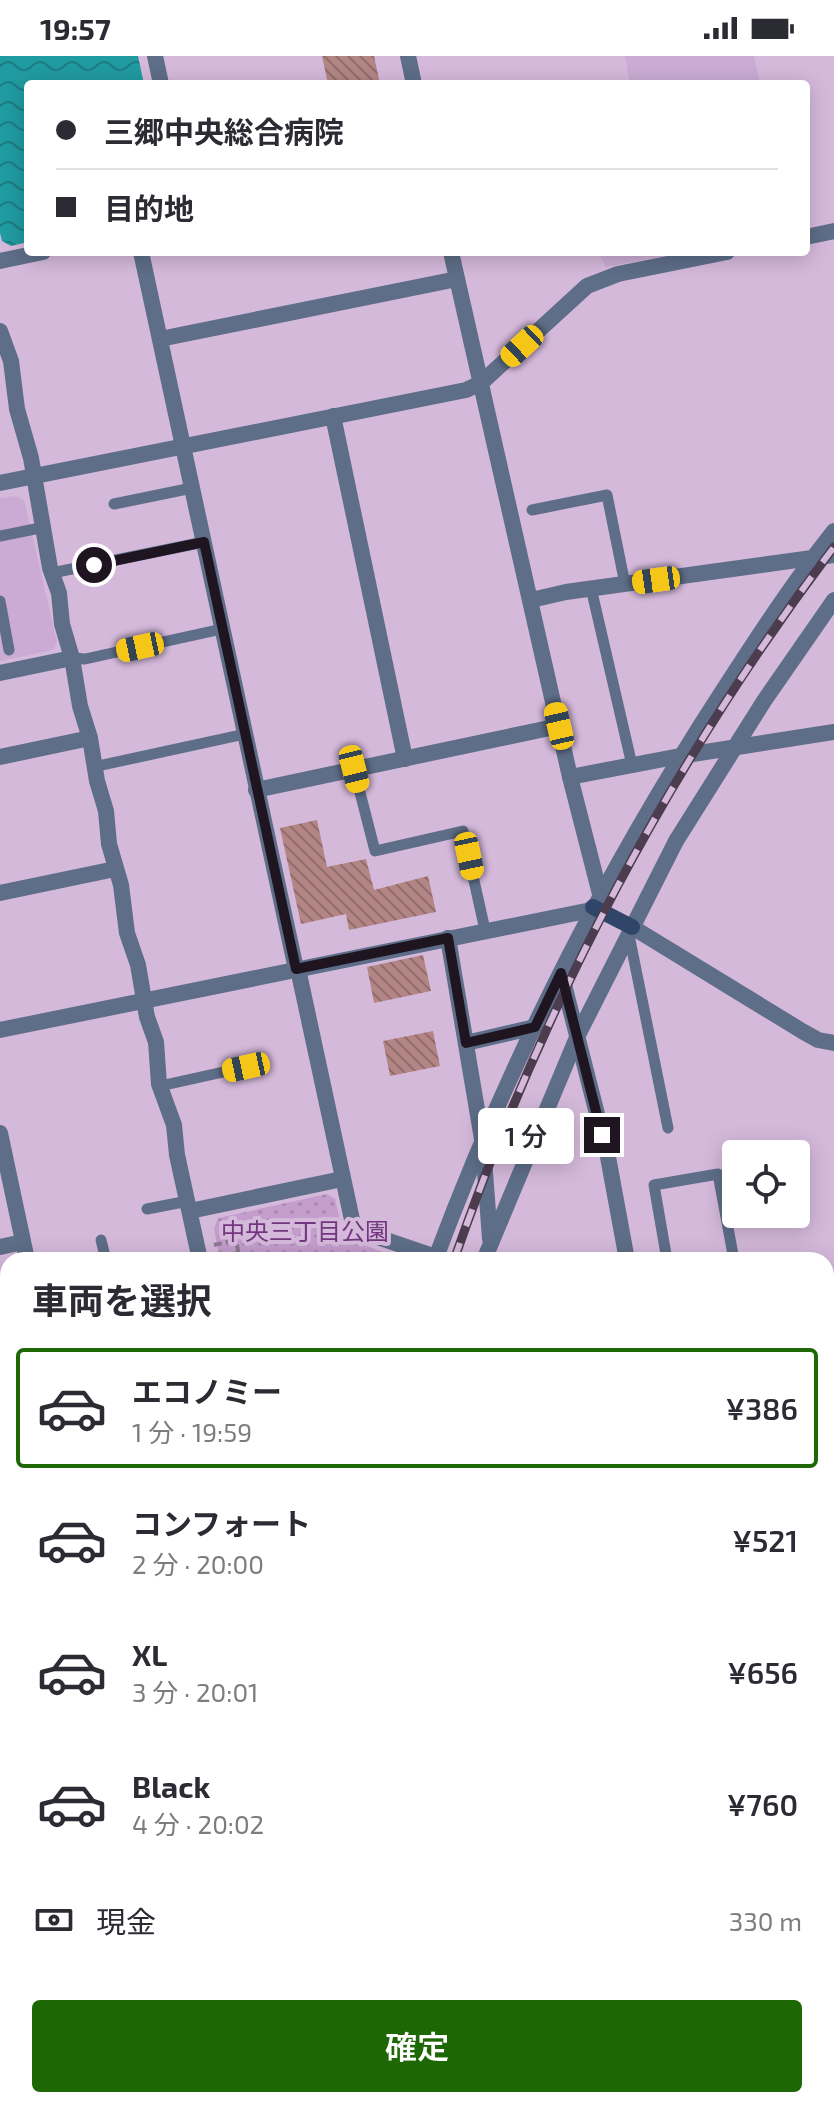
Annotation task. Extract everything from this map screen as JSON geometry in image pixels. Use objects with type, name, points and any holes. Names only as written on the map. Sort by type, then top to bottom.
[{"type":"street","points":[[155,56],[160,80]]},
{"type":"street","points":[[408,56],[413,80]]},
{"type":"street","points":[[810,236],[834,231]]},
{"type":"street","points":[[0,261],[24,256]]},
{"type":"street","points":[[142,256],[354,1229],[417,1252]]},
{"type":"street","points":[[452,256],[559,726],[595,904],[631,931],[802,1031],[818,1040],[834,1043]]},
{"type":"street","points":[[0,483],[466,390],[481,383],[587,286],[618,274],[707,256]]},
{"type":"street","points":[[160,339],[457,279]]},
{"type":"street","points":[[0,331],[11,361],[17,409],[35,477],[52,573],[59,593],[62,624],[90,738],[93,767],[106,811],[127,933],[136,957],[156,1042],[160,1086],[174,1125],[177,1155],[198,1252]]},
{"type":"street","points":[[333,416],[405,759]]},
{"type":"street","points":[[439,1252],[535,1027],[595,904],[680,756],[834,531]]},
{"type":"street","points":[[531,600],[591,588],[834,555]]},
{"type":"street","points":[[492,1252],[578,1035],[676,841],[834,600]]},
{"type":"street","points":[[0,673],[72,658]]},
{"type":"street","points":[[256,790],[559,726]]},
{"type":"street","points":[[570,777],[834,732]]},
{"type":"street","points":[[0,757],[90,738]]},
{"type":"street","points":[[0,893],[115,869]]},
{"type":"street","points":[[0,1030],[448,938],[595,904]]},
{"type":"street","points":[[448,938],[483,1145],[492,1252]]},
{"type":"street","points":[[561,973],[608,1157],[626,1252]]},
{"type":"street","points":[[466,1043],[535,1027]]},
{"type":"street","points":[[0,1133],[25,1252]]},
{"type":"street","points":[[189,1206],[228,1203],[342,1179]]},
{"type":"street","points":[[0,1247],[23,1242]]},
{"type":"lane","points":[[114,504],[192,488]]},
{"type":"lane","points":[[532,510],[607,495],[625,584]]},
{"type":"lane","points":[[0,536],[45,527]]},
{"type":"lane","points":[[52,573],[204,542]]},
{"type":"lane","points":[[591,588],[632,765]]},
{"type":"lane","points":[[0,601],[9,650]]},
{"type":"lane","points":[[72,658],[85,659],[222,629]]},
{"type":"lane","points":[[93,767],[245,734]]},
{"type":"lane","points":[[354,769],[375,851],[463,831],[485,930]]},
{"type":"lane","points":[[631,931],[668,1128]]},
{"type":"lane","points":[[160,1086],[246,1067]]},
{"type":"lane","points":[[666,1252],[654,1185],[718,1174],[733,1252]]},
{"type":"lane","points":[[147,1209],[189,1206]]},
{"type":"lane","points":[[101,1240],[104,1252]]},
{"type":"path","points":[[228,1203],[238,1252]]},
{"type":"path","points":[[212,1245],[235,1240]]},
{"type":"shaded area","points":[[625,56],[754,56],[759,80],[629,80]]},
{"type":"shaded area","points":[[600,256],[663,256],[606,267]]},
{"type":"shaded area","points":[[15,496],[24,500],[57,642],[53,650],[0,661],[0,498]]},
{"type":"green space","name":"中央三丁目公園","points":[[327,1194],[335,1199],[344,1237],[382,1252],[218,1252],[214,1229],[218,1218]]},
{"type":"water","points":[[0,56],[138,56],[143,80],[24,80],[24,243],[11,246],[2,241]]},
{"type":"building","points":[[322,56],[374,56],[379,80],[327,80]]},
{"type":"building","points":[[317,820],[327,867],[366,859],[374,890],[428,876],[436,912],[349,930],[346,914],[301,924],[280,828]]},
{"type":"building","points":[[423,955],[431,991],[374,1003],[367,967]]},
{"type":"building","points":[[433,1031],[440,1066],[390,1076],[383,1041]]},
{"type":"railway","points":[[457,1252],[528,1071],[616,888],[718,713],[834,547]]},
{"type":"route","points":[[94,565],[204,542],[296,969],[448,938],[466,1043],[535,1027],[561,973],[602,1135]]}]
